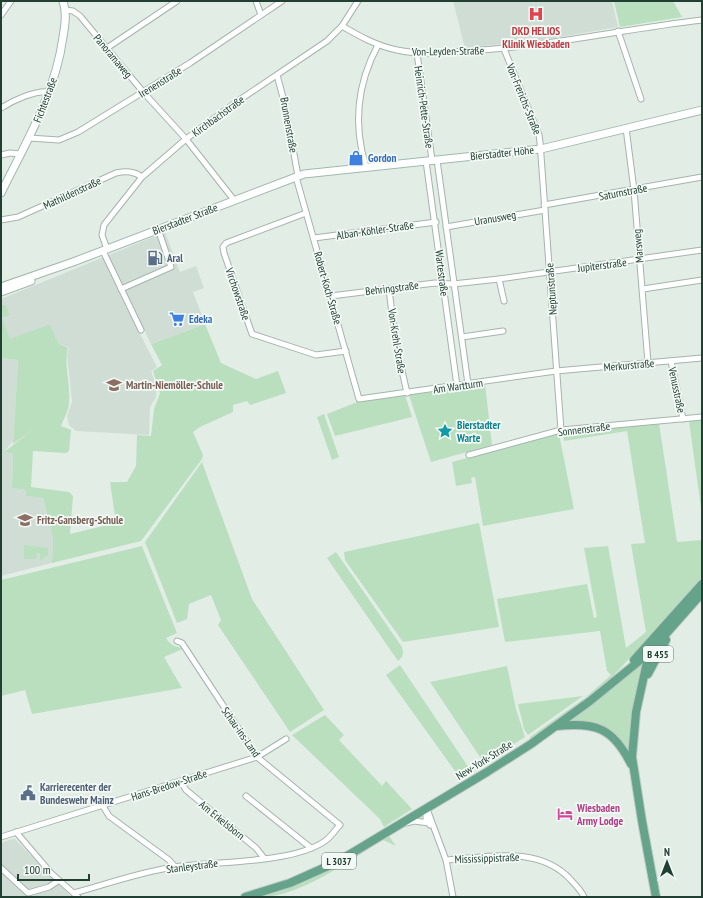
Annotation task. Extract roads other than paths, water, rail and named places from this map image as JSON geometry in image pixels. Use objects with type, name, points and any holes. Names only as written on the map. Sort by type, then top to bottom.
[{"type":"main road","name":"Fichtestraße","points":[[1,193],[50,92],[62,49],[65,10],[63,1]]},
{"type":"main road","name":"Bierstadter Höhe","points":[[297,176],[366,167],[541,149],[702,110]]},
{"type":"main road","name":"Bierstadter Straße","points":[[1,287],[105,250],[297,176]]},
{"type":"main road","name":"Bierstadter Straße","points":[[1,292],[73,262]]},
{"type":"main road","name":"B 455","points":[[656,897],[632,767],[633,734],[649,653],[656,637],[702,584]]},
{"type":"main road","name":"New-York-Straße","points":[[245,897],[290,883],[322,870],[403,824],[557,726],[602,692],[649,653],[680,620],[702,593]]},
{"type":"main road","name":"B 455","points":[[641,691],[660,650],[680,620]]},
{"type":"main road","name":"L 3037","points":[[602,692],[656,637]]},
{"type":"main road","points":[[557,726],[585,725],[607,732],[623,748],[632,767]]},
{"type":"street","points":[[1,15],[11,1]]},
{"type":"street","points":[[107,48],[177,1]]},
{"type":"street","points":[[256,1],[261,15]]},
{"type":"street","name":"Irenenstraße","points":[[29,138],[54,140],[69,137],[144,93],[282,1]]},
{"type":"street","name":"Kirchbachstraße","points":[[141,330],[121,289],[105,250],[102,235],[104,225],[142,177],[186,139],[277,74],[327,41],[342,26],[358,1]]},
{"type":"street","name":"Panoramaweg","points":[[65,10],[80,16],[144,93],[186,139],[234,200]]},
{"type":"street","name":"Von-Leyden-Straße","points":[[342,26],[378,45],[396,50],[417,53],[504,50],[618,31],[702,20]]},
{"type":"street","points":[[618,31],[641,99]]},
{"type":"street","points":[[366,167],[358,129],[358,103],[367,67],[378,45]]},
{"type":"street","name":"Von-Frerichs-Straße","points":[[504,50],[539,135],[541,149]]},
{"type":"street","name":"Heinrich-Pette-Straße","points":[[417,53],[432,160]]},
{"type":"street","name":"Brunnenstraße","points":[[277,74],[284,99],[297,176]]},
{"type":"street","points":[[1,108],[14,101],[29,96],[42,92],[50,92]]},
{"type":"street","name":"Marsweg","points":[[626,128],[634,190],[648,363]]},
{"type":"street","name":"Neptunstraße","points":[[541,149],[560,430]]},
{"type":"street","points":[[1,155],[10,153],[20,154]]},
{"type":"street","name":"Wartestraße","points":[[432,160],[436,222],[457,386]]},
{"type":"street","name":"Wartestraße","points":[[432,160],[446,227],[468,384]]},
{"type":"street","name":"Mathildenstraße","points":[[1,220],[18,217],[116,173],[127,171],[137,173],[142,177]]},
{"type":"street","name":"Robert-Koch-Straße","points":[[297,176],[306,213],[359,399]]},
{"type":"street","name":"Saturnstraße","points":[[545,208],[702,177]]},
{"type":"street","name":"Uranusweg","points":[[446,227],[545,208]]},
{"type":"street","name":"Virchowstraße","points":[[306,213],[226,243],[223,247],[224,253],[252,334],[316,356],[346,351]]},
{"type":"street","name":"Alban-Köhler-Straße","points":[[314,238],[436,222]]},
{"type":"street","points":[[121,289],[170,267],[158,229]]},
{"type":"street","name":"Jupiterstraße","points":[[499,279],[702,250]]},
{"type":"street","points":[[499,279],[504,301]]},
{"type":"street","name":"Behringstraße","points":[[330,296],[443,283],[453,284],[499,279]]},
{"type":"street","points":[[643,289],[702,280]]},
{"type":"street","name":"Von-Krehl-Straße","points":[[389,289],[395,339],[407,393]]},
{"type":"street","points":[[462,337],[503,331]]},
{"type":"street","name":"Merkurstraße","points":[[556,371],[702,358]]},
{"type":"street","name":"Venusstraße","points":[[671,361],[683,419]]},
{"type":"street","name":"Am Wartturm","points":[[359,399],[556,371]]},
{"type":"street","name":"Sonnenstraße","points":[[469,455],[560,430],[702,417]]},
{"type":"street","name":"Schau-ins-Land","points":[[177,641],[182,643],[257,757],[340,825]]},
{"type":"street","name":"Hans-Bredow-Straße","points":[[1,837],[257,757],[286,739]]},
{"type":"street","name":"Am Erkelsborn","points":[[181,782],[186,790],[256,848],[264,858]]},
{"type":"street","points":[[246,796],[311,848]]},
{"type":"street","points":[[103,806],[109,816],[175,867]]},
{"type":"street","points":[[427,809],[426,816],[429,823],[435,829]]},
{"type":"street","points":[[427,809],[446,860],[453,897]]},
{"type":"street","points":[[403,824],[414,821],[429,823]]},
{"type":"street","name":"Stanleystraße","points":[[76,895],[153,871],[175,867],[264,858],[300,852],[327,840],[340,825]]},
{"type":"street","points":[[16,832],[35,856],[58,880],[76,895]]},
{"type":"street","name":"Mississippistraße","points":[[446,860],[509,856],[531,857],[548,863],[562,871],[581,891],[584,897]]},
{"type":"street","points":[[1,868],[28,893],[48,887],[58,880]]},
{"type":"place","name":"DKD HELIOS Klinik Wiesbaden","points":[[536,14]]},
{"type":"place","name":"Gordon","points":[[356,158]]},
{"type":"place","name":"Aral","points":[[155,258]]},
{"type":"place","name":"Edeka","points":[[177,319]]},
{"type":"place","name":"Martin-Niemöller-Schule","points":[[114,385]]},
{"type":"place","name":"Bierstadter Warte","points":[[445,431]]},
{"type":"place","name":"Fritz-Gansberg-Schule","points":[[25,520]]},
{"type":"place","name":"Karrierecenter der Bundeswehr Mainz","points":[[28,793]]},
{"type":"place","name":"Wiesbaden Army Lodge","points":[[565,814]]}]
